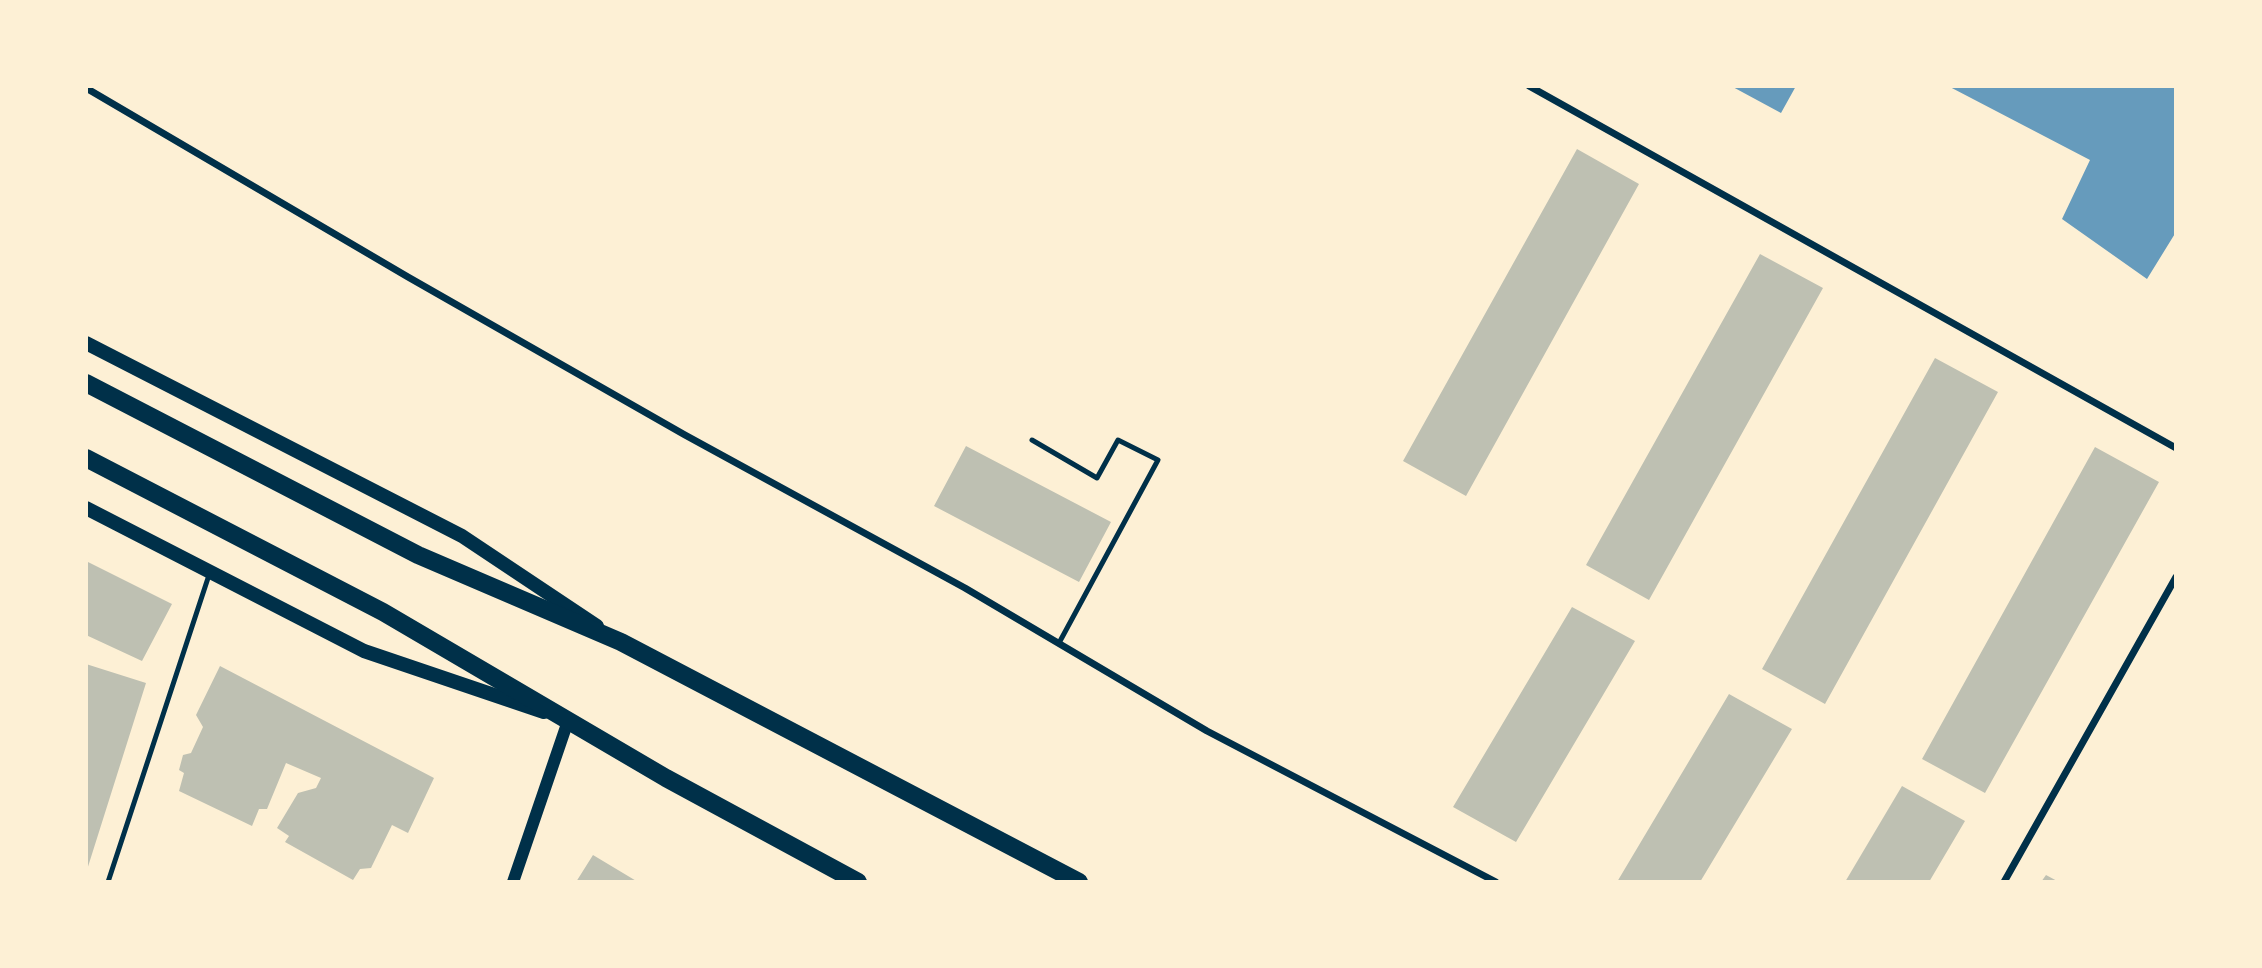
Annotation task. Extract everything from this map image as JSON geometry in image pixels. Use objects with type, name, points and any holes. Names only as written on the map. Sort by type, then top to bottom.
[{"type":"main road","points":[[86,343],[462,536],[621,642]]},
{"type":"main road","points":[[86,383],[418,555],[621,642],[1079,882]]},
{"type":"main road","points":[[86,458],[383,612],[666,778],[858,882]]},
{"type":"main road","points":[[86,508],[364,651],[568,721]]},
{"type":"street","points":[[1529,86],[2176,448]]},
{"type":"street","points":[[86,88],[408,277],[685,435],[965,588],[1207,731],[1496,882]]},
{"type":"street","points":[[2004,882],[2176,577]]},
{"type":"street","points":[[513,882],[568,721]]},
{"type":"lane","points":[[1032,440],[1097,478],[1118,440],[1158,460],[1059,643]]},
{"type":"lane","points":[[108,882],[210,572]]},
{"type":"water","points":[[1731,86],[1796,86],[1781,113]]},
{"type":"water","points":[[1948,86],[2176,86],[2176,232],[2147,279],[2062,219],[2090,160]]},
{"type":"building","points":[[1577,149],[1639,184],[1466,496],[1403,461]]},
{"type":"building","points":[[1760,254],[1823,288],[1649,600],[1586,565]]},
{"type":"building","points":[[1935,358],[1998,392],[1825,704],[1762,669]]},
{"type":"building","points":[[966,446],[1111,522],[1079,582],[934,506]]},
{"type":"building","points":[[2095,447],[2159,482],[1985,793],[1922,759]]},
{"type":"building","points":[[86,561],[172,604],[142,661],[86,635]]},
{"type":"building","points":[[1572,607],[1635,641],[1516,842],[1453,807]]},
{"type":"building","points":[[86,664],[146,683],[86,873]]},
{"type":"building","points":[[220,666],[434,778],[408,833],[392,825],[371,868],[360,869],[353,880],[285,842],[289,836],[277,828],[298,793],[316,788],[321,778],[286,763],[267,809],[259,809],[252,826],[179,791],[184,773],[179,770],[183,755],[191,753],[203,727],[196,715]]},
{"type":"building","points":[[1729,694],[1792,729],[1700,882],[1617,882]]},
{"type":"building","points":[[1902,786],[1965,821],[1929,882],[1845,882]]},
{"type":"building","points":[[593,855],[638,882],[576,882]]},
{"type":"building","points":[[2046,875],[2059,882],[2041,882]]}]
